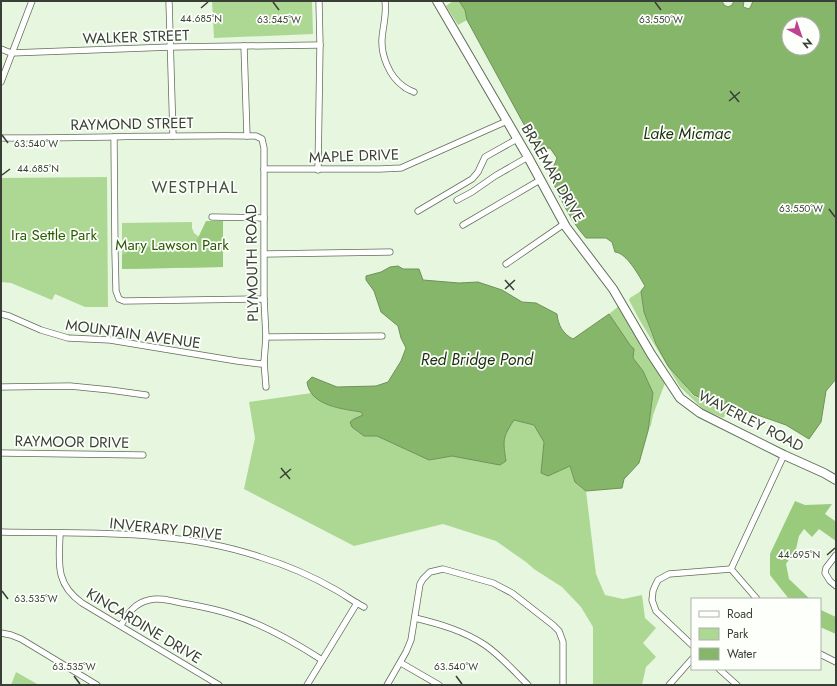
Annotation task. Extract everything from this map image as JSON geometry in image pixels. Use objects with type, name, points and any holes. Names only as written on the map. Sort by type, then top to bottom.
[{"type":"main road","name":"BRAEMAR DRIVE","points":[[437,1],[517,138],[564,224],[613,289],[651,354]]},
{"type":"main road","name":"WAVERLEY ROAD","points":[[651,354],[670,385],[684,402],[700,413],[784,455],[819,470],[836,480]]},
{"type":"street","points":[[1,82],[32,1]]},
{"type":"street","points":[[169,1],[172,48],[173,136]]},
{"type":"street","points":[[318,170],[320,1]]},
{"type":"street","points":[[385,1],[386,12],[382,37],[382,51],[389,69],[398,82],[403,87],[414,92]]},
{"type":"street","name":"WALKER STREET","points":[[1,49],[11,53],[320,45]]},
{"type":"street","points":[[244,46],[247,136]]},
{"type":"street","name":"MAPLE DRIVE","points":[[264,169],[318,170],[401,168],[507,121]]},
{"type":"street","name":"RAYMOND STREET","points":[[1,138],[256,136],[262,139]]},
{"type":"street","points":[[114,137],[115,252],[116,291],[118,299],[123,301],[264,299]]},
{"type":"street","points":[[418,211],[472,179],[478,172],[485,158],[517,138]]},
{"type":"street","name":"PLYMOUTH ROAD","points":[[262,139],[264,144],[264,299],[266,337],[264,362],[266,387]]},
{"type":"street","points":[[456,200],[528,158]]},
{"type":"street","points":[[464,225],[540,180]]},
{"type":"street","points":[[212,217],[264,218]]},
{"type":"street","points":[[506,264],[564,224]]},
{"type":"street","points":[[265,254],[390,252]]},
{"type":"street","name":"MOUNTAIN AVENUE","points":[[1,314],[41,330],[68,338],[110,340],[237,361],[260,364],[264,362]]},
{"type":"street","points":[[266,337],[382,336]]},
{"type":"street","points":[[1,387],[70,386],[146,395]]},
{"type":"street","name":"RAYMOOR DRIVE","points":[[1,453],[143,455]]},
{"type":"street","points":[[731,569],[784,455]]},
{"type":"street","name":"INVERARY DRIVE","points":[[1,532],[121,535],[174,539],[227,547],[259,556],[285,566],[335,590],[364,607]]},
{"type":"street","name":"KINCARDINE DRIVE","points":[[60,534],[59,567],[62,579],[68,590],[82,603],[219,685]]},
{"type":"street","points":[[836,555],[826,568],[825,573],[830,581],[836,586]]},
{"type":"street","points":[[387,685],[401,663],[411,640],[420,584],[426,575],[433,571],[442,569],[493,583],[512,593],[553,624],[559,631],[563,642],[563,685]]},
{"type":"street","points":[[731,569],[756,598]]},
{"type":"street","points":[[691,644],[656,611],[652,600],[652,595],[658,580],[669,574],[731,569]]},
{"type":"street","points":[[121,625],[129,611],[136,605],[150,600],[163,599],[232,614],[283,636],[322,660]]},
{"type":"street","points":[[307,685],[357,603]]},
{"type":"street","points":[[415,618],[442,624],[480,642],[528,685]]},
{"type":"street","points":[[1,633],[21,639],[97,685]]},
{"type":"street","points":[[821,654],[836,662]]},
{"type":"street","points":[[669,685],[691,660]]},
{"type":"street","points":[[401,663],[439,685]]},
{"type":"street","points":[[720,670],[737,685]]},
{"type":"green space","points":[[212,1],[312,1],[313,34],[214,38]]},
{"type":"green space","points":[[453,1],[459,1],[465,10],[467,20],[458,25],[446,6]]},
{"type":"green space","name":"Ira Settle Park","points":[[107,177],[108,307],[85,307],[55,294],[52,300],[11,283],[1,282],[1,178]]},
{"type":"green space","name":"Mary Lawson Park","points":[[192,222],[194,233],[199,237],[223,267],[122,269],[122,223]]},
{"type":"green space","points":[[641,291],[649,328],[666,361],[694,396],[727,410],[723,418],[704,410],[680,387],[629,300]]},
{"type":"green space","points":[[619,306],[665,383],[648,431],[653,393],[643,371],[633,358],[634,349],[630,346],[609,314]]},
{"type":"green space","points":[[312,393],[321,402],[328,405],[341,409],[361,412],[363,415],[360,417],[364,436],[377,436],[429,460],[452,456],[500,465],[506,461],[504,434],[514,420],[534,425],[544,441],[541,473],[548,476],[570,466],[575,482],[586,491],[596,574],[605,595],[623,599],[642,595],[645,618],[656,628],[643,643],[656,657],[646,667],[642,685],[593,685],[593,627],[581,607],[562,587],[534,569],[496,541],[443,524],[354,546],[244,489],[255,438],[249,402]]},
{"type":"green space","points":[[16,672],[39,685],[11,685]]},
{"type":"shaded area","points":[[206,221],[223,221],[223,267],[122,269],[122,255],[128,252],[130,244],[176,252],[187,250],[195,244]]},
{"type":"shaded area","points":[[795,501],[805,505],[832,504],[825,514],[835,521],[836,520],[836,541],[819,529],[812,537],[804,529],[799,536],[796,549],[786,564],[789,579],[809,598],[788,598],[770,575],[770,554]]},
{"type":"shaded area","points":[[821,610],[836,617],[836,634],[821,627]]},
{"type":"water","name":"Lake Micmac","points":[[459,1],[722,1],[724,5],[728,7],[732,5],[734,1],[744,1],[743,7],[749,9],[753,1],[836,1],[836,379],[826,391],[821,422],[809,439],[786,425],[735,406],[720,407],[694,395],[668,366],[656,344],[644,312],[641,291],[645,286],[636,271],[624,256],[615,252],[612,242],[606,238],[586,238],[580,231],[565,208],[549,174],[551,173],[557,158],[550,148],[540,149],[533,141],[467,20],[465,10]]},
{"type":"water","name":"Red Bridge Pond","points":[[398,266],[403,269],[419,269],[423,280],[459,283],[478,282],[502,290],[522,302],[536,303],[557,314],[562,329],[566,335],[573,339],[609,314],[634,349],[633,358],[643,371],[653,393],[648,431],[639,463],[624,479],[622,488],[586,491],[575,482],[570,466],[548,476],[541,473],[544,442],[534,425],[514,420],[507,431],[504,440],[506,461],[500,465],[452,456],[429,460],[377,436],[364,436],[352,427],[350,422],[363,415],[361,412],[328,405],[314,396],[309,390],[307,382],[312,377],[337,387],[376,386],[388,382],[401,361],[406,348],[401,338],[398,326],[381,312],[374,291],[366,280],[366,276],[381,272],[390,267]]},
{"type":"district","name":"WESTPHAL","points":[[195,187]]}]
